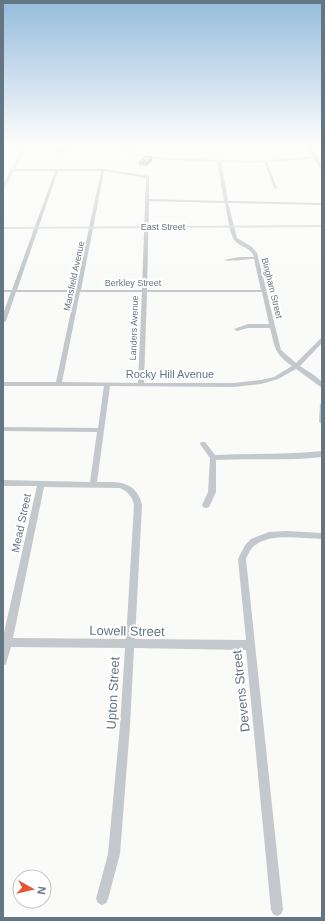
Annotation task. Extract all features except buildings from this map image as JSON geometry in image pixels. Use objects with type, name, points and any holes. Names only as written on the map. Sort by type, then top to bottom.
[{"type":"main road","name":"East Street","points":[[3,228],[322,226]]},
{"type":"street","points":[[3,321],[51,188]]},
{"type":"street","name":"Mansfield Avenue","points":[[59,384],[100,188]]},
{"type":"street","name":"Landers Avenue","points":[[140,384],[148,188]]},
{"type":"street","name":"Bingham Street","points":[[224,188],[232,227],[237,241],[252,250],[256,258],[278,350],[283,357],[317,380],[322,386]]},
{"type":"street","points":[[148,200],[322,204]]},
{"type":"street","points":[[226,260],[256,258]]},
{"type":"street","name":"Berkley Street","points":[[3,291],[264,291]]},
{"type":"street","points":[[237,329],[248,326],[272,326]]},
{"type":"street","name":"Rocky Hill Avenue","points":[[3,384],[248,384],[276,378],[287,373],[322,340]]},
{"type":"street","points":[[3,483],[93,484],[107,384]]},
{"type":"street","points":[[322,406],[322,422]]},
{"type":"street","points":[[3,429],[100,430]]},
{"type":"street","points":[[203,444],[212,458],[212,492],[206,505]]},
{"type":"street","points":[[212,458],[242,456],[304,456],[322,454]]},
{"type":"street","name":"Mead Street","points":[[3,661],[5,642],[41,484]]},
{"type":"street","name":"Upton Street","points":[[93,484],[121,485],[131,489],[136,496],[138,505],[125,726],[114,854],[102,898]]},
{"type":"street","name":"Devens Street","points":[[277,910],[242,572],[242,559],[246,549],[253,542],[263,537],[277,535],[322,536]]},
{"type":"street","name":"Lowell Street","points":[[5,642],[250,645]]}]
